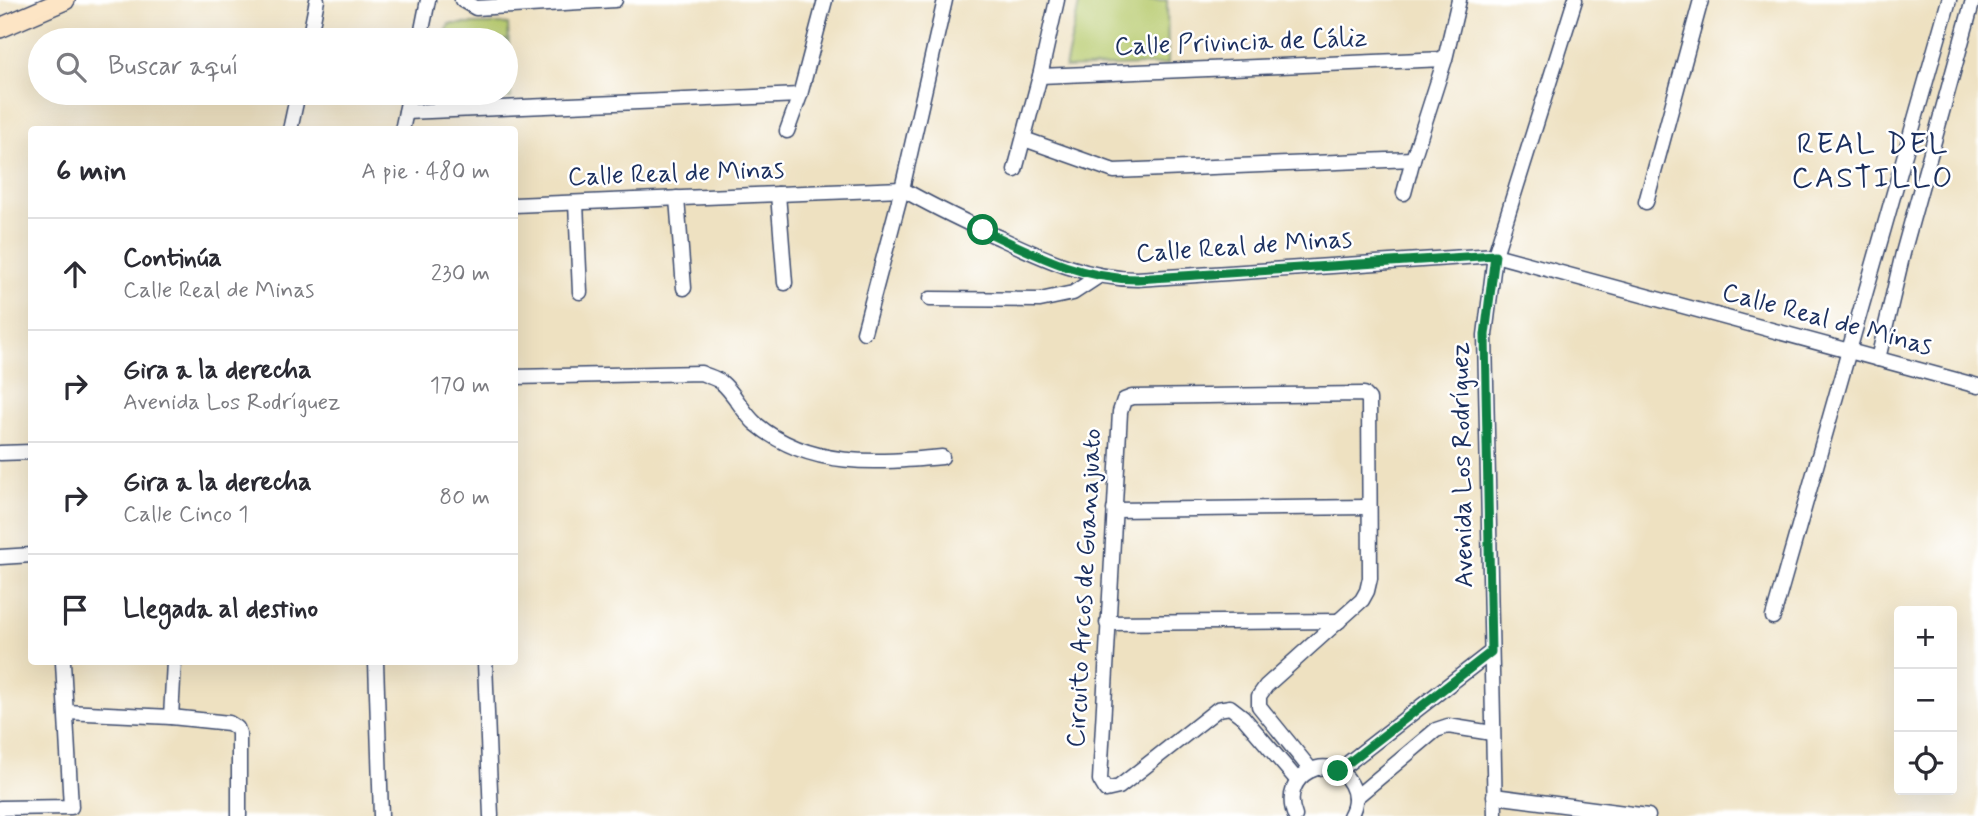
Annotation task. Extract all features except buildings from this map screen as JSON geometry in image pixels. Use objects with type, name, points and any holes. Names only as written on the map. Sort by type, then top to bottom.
[{"type":"main road","points":[[0,28],[65,0]]},
{"type":"street","points":[[311,28],[317,0]]},
{"type":"street","points":[[422,28],[428,0]]},
{"type":"street","points":[[462,0],[476,8],[615,0]]},
{"type":"street","points":[[787,131],[800,94],[825,0]]},
{"type":"street","points":[[864,332],[945,0]]},
{"type":"street","points":[[1015,170],[1058,0]]},
{"type":"street","points":[[1404,194],[1445,59],[1459,0]]},
{"type":"street","name":"Avenida Los Rodríguez","points":[[1495,816],[1485,335],[1495,255],[1575,0]]},
{"type":"street","points":[[1646,202],[1701,0]]},
{"type":"street","points":[[1773,617],[1949,0]]},
{"type":"street","points":[[1878,359],[1903,253],[1973,0]]},
{"type":"street","name":"Calle Privincia de Cáliz","points":[[1040,76],[1445,59]]},
{"type":"street","points":[[406,112],[800,94]]},
{"type":"street","points":[[291,126],[295,105]]},
{"type":"street","points":[[403,126],[407,105]]},
{"type":"street","points":[[1024,139],[1114,171],[1413,159]]},
{"type":"street","name":"Calle Real de Minas","points":[[518,205],[901,189],[937,210],[1032,253],[1088,274],[1114,279],[1495,255],[1978,386]]},
{"type":"street","points":[[778,194],[785,283]]},
{"type":"street","points":[[677,198],[684,288]]},
{"type":"street","points":[[576,203],[580,292]]},
{"type":"street","points":[[930,299],[1040,300],[1073,293],[1099,276]]},
{"type":"street","points":[[518,377],[701,373],[720,381],[752,421],[776,439],[811,454],[859,462],[942,457]]},
{"type":"street","name":"Circuito Arcos de Guanajuato","points":[[1297,780],[1243,717],[1230,707],[1218,709],[1119,787],[1106,790],[1100,780],[1120,412],[1124,401],[1132,397],[1364,394],[1369,400],[1370,578],[1367,591],[1362,600],[1266,686],[1259,696],[1259,706],[1311,770]]},
{"type":"street","points":[[0,453],[28,452]]},
{"type":"street","points":[[1114,510],[1368,507]]},
{"type":"street","points":[[0,557],[28,555]]},
{"type":"street","points":[[1107,623],[1339,621]]},
{"type":"street","points":[[1338,771],[1491,652]]},
{"type":"street","points":[[0,808],[71,807],[63,665]]},
{"type":"street","points":[[171,717],[174,665]]},
{"type":"street","points":[[376,665],[381,816]]},
{"type":"street","points":[[485,665],[491,816]]},
{"type":"street","points":[[66,712],[229,723],[237,728],[239,733],[239,816]]},
{"type":"street","points":[[1356,798],[1436,730],[1448,726],[1492,733]]},
{"type":"street","points":[[1295,816],[1291,803],[1297,780],[1311,770],[1329,768],[1347,778],[1353,787],[1356,798],[1350,816]]},
{"type":"street","points":[[1494,796],[1575,811],[1648,816]]},
{"type":"green space","points":[[1080,0],[1167,0],[1168,64],[1065,68]]},
{"type":"green space","points":[[449,24],[508,24],[508,28],[448,28]]},
{"type":"district","name":"REAL DEL CASTILLO","points":[[1873,161]]},
{"type":"route","points":[[983,230],[1032,253],[1088,274],[1114,279],[1495,255],[1485,335],[1491,652],[1338,771]]}]
